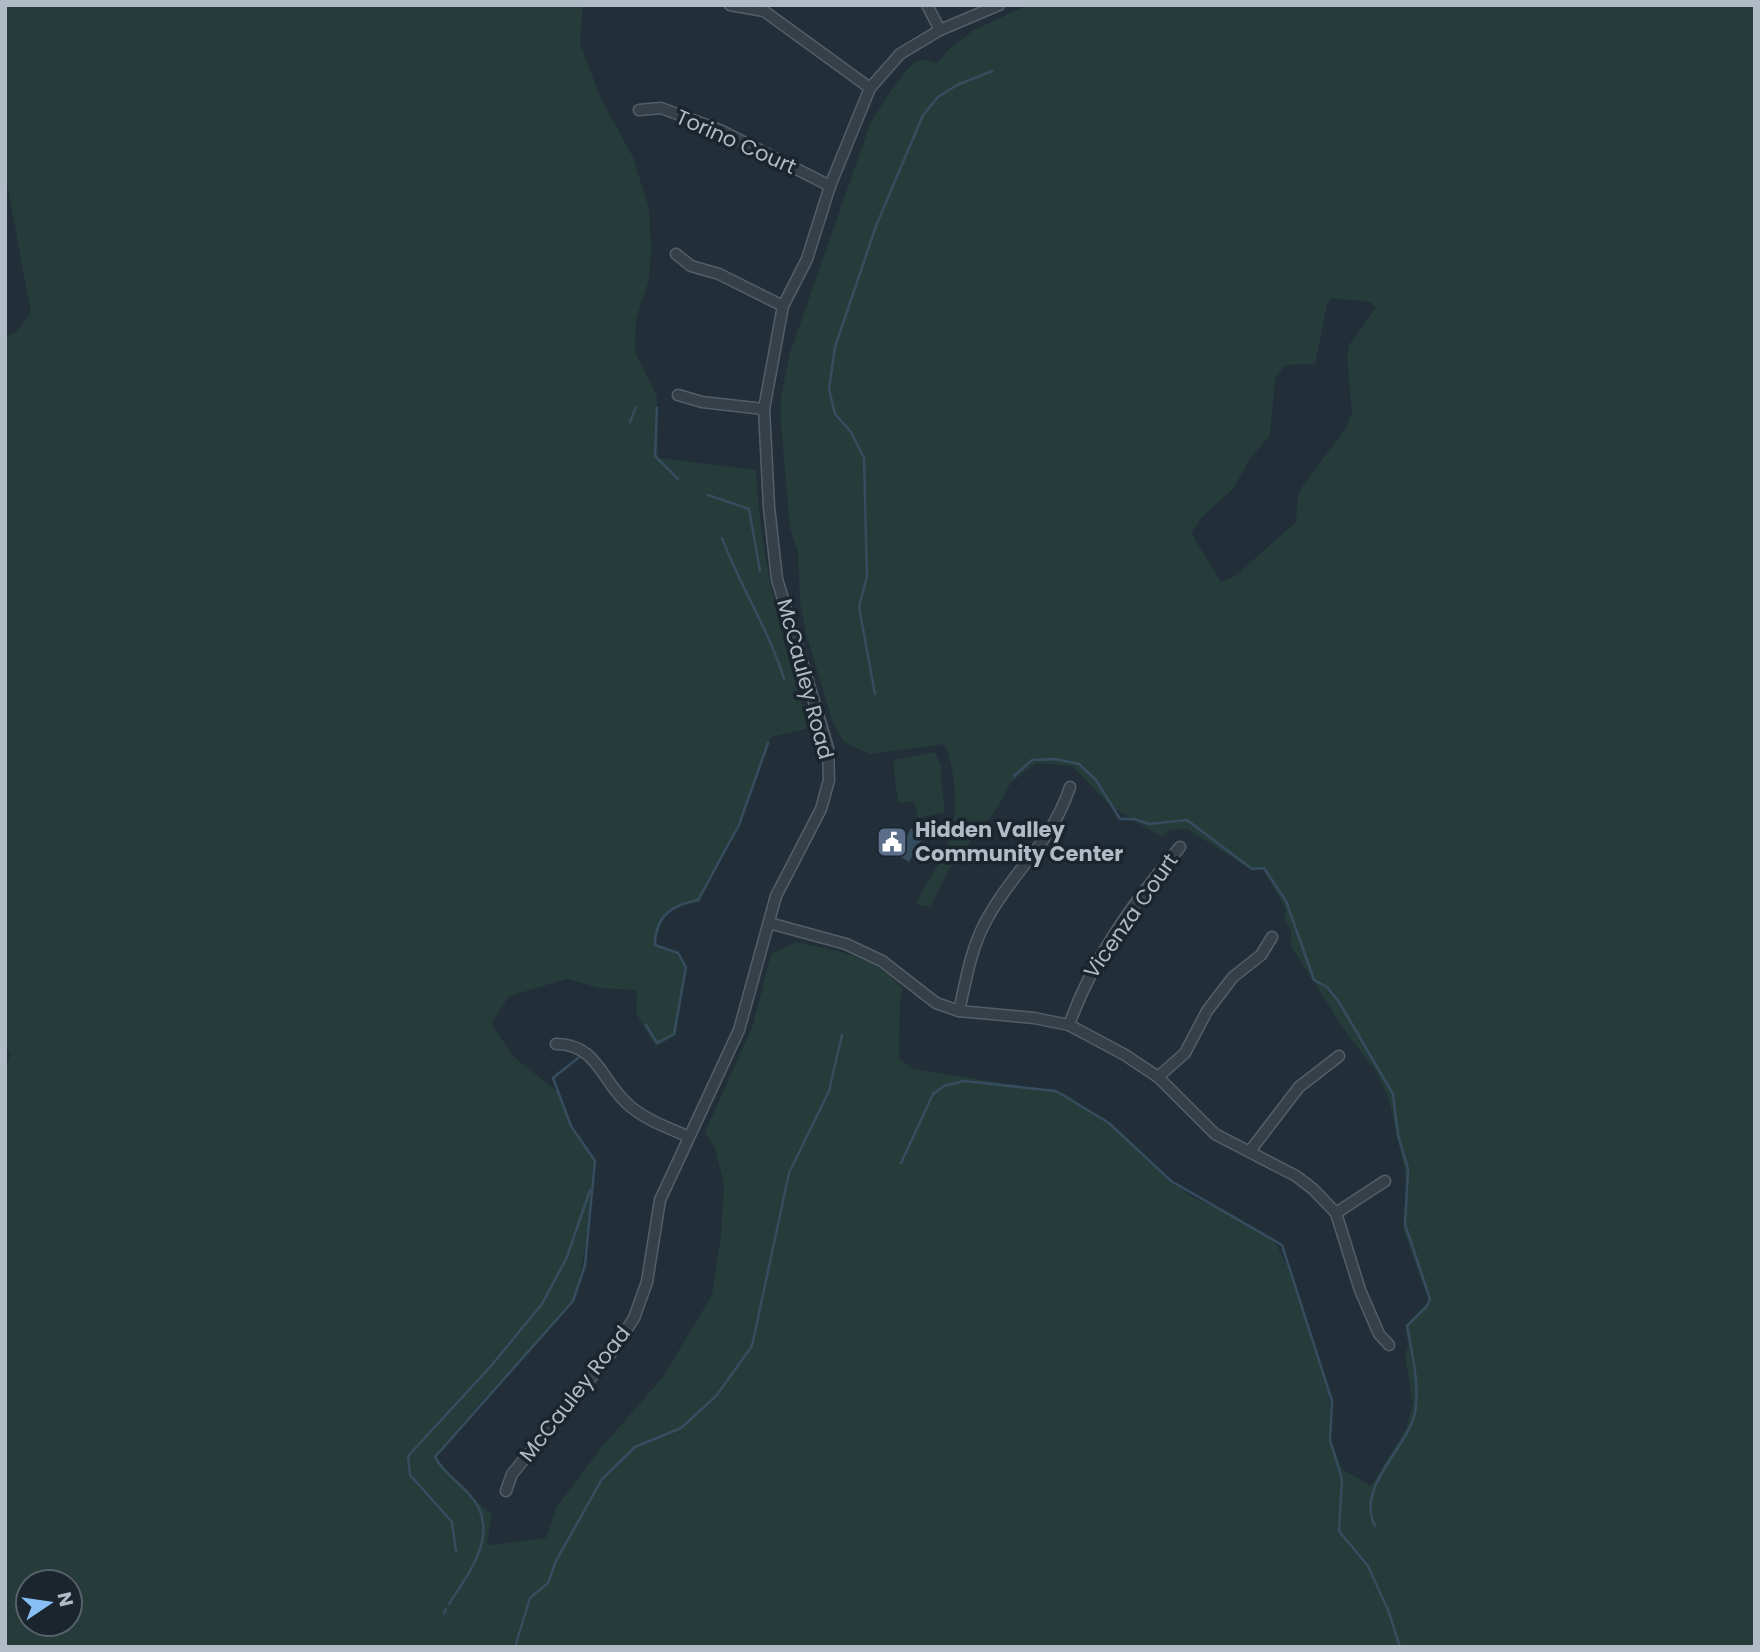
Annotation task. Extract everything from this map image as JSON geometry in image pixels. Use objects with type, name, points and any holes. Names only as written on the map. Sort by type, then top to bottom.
[{"type":"street","points":[[730,5],[764,12],[803,37],[870,88]]},
{"type":"street","points":[[927,5],[940,30]]},
{"type":"street","name":"McCauley Road","points":[[506,1491],[512,1474],[612,1352],[634,1318],[647,1282],[660,1200],[740,1030],[776,896],[821,809],[830,764],[822,724],[777,579],[764,409],[783,306],[807,258],[830,186],[870,88],[900,54],[940,30],[999,5]]},
{"type":"street","name":"Torino Court","points":[[639,110],[661,108],[720,130],[830,186]]},
{"type":"street","points":[[676,254],[691,266],[719,274],[783,306]]},
{"type":"street","points":[[678,395],[702,402],[764,409]]},
{"type":"street","points":[[959,1011],[972,956],[986,919],[1044,844],[1062,812],[1070,788]]},
{"type":"street","name":"Vicenza Court","points":[[1069,1025],[1084,983],[1105,947],[1180,847]]},
{"type":"street","points":[[769,923],[846,944],[882,961],[936,1003],[959,1011],[1034,1018],[1069,1025],[1125,1055],[1158,1077],[1214,1134],[1305,1182],[1336,1213],[1360,1290],[1379,1334],[1389,1345]]},
{"type":"street","points":[[1158,1077],[1185,1053],[1207,1011],[1233,977],[1261,955],[1272,937]]},
{"type":"street","points":[[556,1044],[574,1044],[584,1050],[618,1096],[634,1109],[689,1137]]},
{"type":"street","points":[[1250,1151],[1298,1087],[1339,1056]]},
{"type":"street","points":[[1336,1213],[1385,1181]]},
{"type":"green space","points":[[5,5],[583,5],[580,43],[600,97],[633,157],[649,209],[649,280],[636,319],[635,352],[657,396],[658,458],[756,470],[762,536],[774,601],[809,728],[771,737],[741,818],[700,902],[679,906],[665,913],[654,944],[680,956],[686,971],[676,1035],[656,1047],[636,1013],[637,990],[599,988],[567,979],[509,996],[491,1024],[514,1057],[558,1092],[572,1130],[594,1161],[587,1238],[575,1300],[475,1409],[440,1450],[437,1459],[467,1493],[492,1515],[487,1542],[490,1545],[546,1538],[556,1508],[601,1448],[663,1377],[712,1295],[721,1235],[724,1184],[715,1148],[705,1132],[753,1025],[771,954],[796,942],[867,960],[889,975],[903,989],[900,1000],[899,1058],[913,1069],[1064,1093],[1113,1126],[1152,1165],[1192,1197],[1233,1215],[1274,1240],[1292,1275],[1329,1396],[1331,1442],[1342,1469],[1371,1486],[1406,1429],[1413,1403],[1405,1357],[1408,1344],[1405,1326],[1429,1301],[1403,1229],[1408,1186],[1389,1099],[1376,1071],[1345,1031],[1291,946],[1291,929],[1284,920],[1286,910],[1263,869],[1252,870],[1187,829],[1169,830],[1162,837],[1112,807],[1072,766],[1036,763],[1011,782],[998,807],[949,869],[930,907],[916,904],[950,838],[955,811],[952,770],[945,744],[870,754],[844,742],[833,723],[806,633],[800,602],[798,553],[790,528],[781,397],[790,353],[870,124],[892,90],[916,62],[924,60],[937,63],[950,48],[974,30],[1028,5],[1755,5],[1755,1647],[5,1647],[5,1075],[10,1054],[5,1043],[5,338],[17,331],[31,313],[5,173]],"holes":[[[1332,298],[1370,302],[1376,308],[1349,345],[1347,357],[1352,413],[1346,428],[1302,487],[1298,495],[1296,522],[1235,576],[1221,582],[1191,533],[1202,517],[1233,489],[1251,457],[1270,436],[1275,378],[1286,365],[1315,364],[1327,304]]]},
{"type":"green space","points":[[935,752],[942,768],[940,773],[945,812],[918,818],[914,801],[898,801],[893,765],[895,760]]},
{"type":"water","points":[[911,828],[924,836],[909,862],[898,855]]},
{"type":"waterway","points":[[875,694],[859,607],[867,576],[864,458],[851,432],[835,414],[829,389],[835,347],[876,226],[923,115],[938,97],[957,85],[992,71]]},
{"type":"waterway","points":[[630,422],[636,407]]},
{"type":"waterway","points":[[657,408],[655,456],[678,479]]},
{"type":"waterway","points":[[708,495],[749,509],[760,571]]},
{"type":"waterway","points":[[722,538],[771,643],[784,679]]},
{"type":"waterway","points":[[646,1025],[657,1043],[674,1034],[686,967],[678,953],[655,945],[658,926],[673,909],[698,900],[739,825],[768,743]]},
{"type":"waterway","points":[[1014,776],[1032,760],[1055,759],[1079,764],[1096,780],[1120,819],[1134,819],[1149,824],[1187,820],[1252,869],[1264,868],[1286,901],[1314,980],[1327,987],[1339,1002],[1393,1094],[1398,1135],[1408,1169],[1405,1224],[1430,1299],[1427,1306],[1407,1326],[1416,1381],[1415,1413],[1403,1440],[1384,1468],[1372,1497],[1371,1511],[1375,1526]]},
{"type":"waterway","points":[[515,1647],[530,1598],[548,1583],[556,1561],[602,1479],[635,1447],[681,1428],[716,1396],[752,1346],[789,1173],[829,1091],[842,1035]]},
{"type":"waterway","points":[[449,1604],[480,1549],[483,1521],[478,1507],[468,1493],[435,1457],[573,1301],[585,1265],[595,1161],[571,1126],[553,1078],[578,1058]]},
{"type":"waterway","points":[[901,1163],[933,1094],[944,1086],[964,1081],[1056,1091],[1109,1123],[1171,1181],[1282,1245],[1332,1401],[1330,1440],[1342,1479],[1339,1531],[1368,1566],[1388,1610],[1400,1647]]},
{"type":"waterway","points":[[456,1552],[452,1522],[410,1475],[408,1456],[491,1366],[542,1304],[567,1257],[590,1190]]},
{"type":"waterway","points":[[444,1613],[446,1609]]},
{"type":"place","name":"Hidden Valley Community Center","points":[[892,842]]}]
